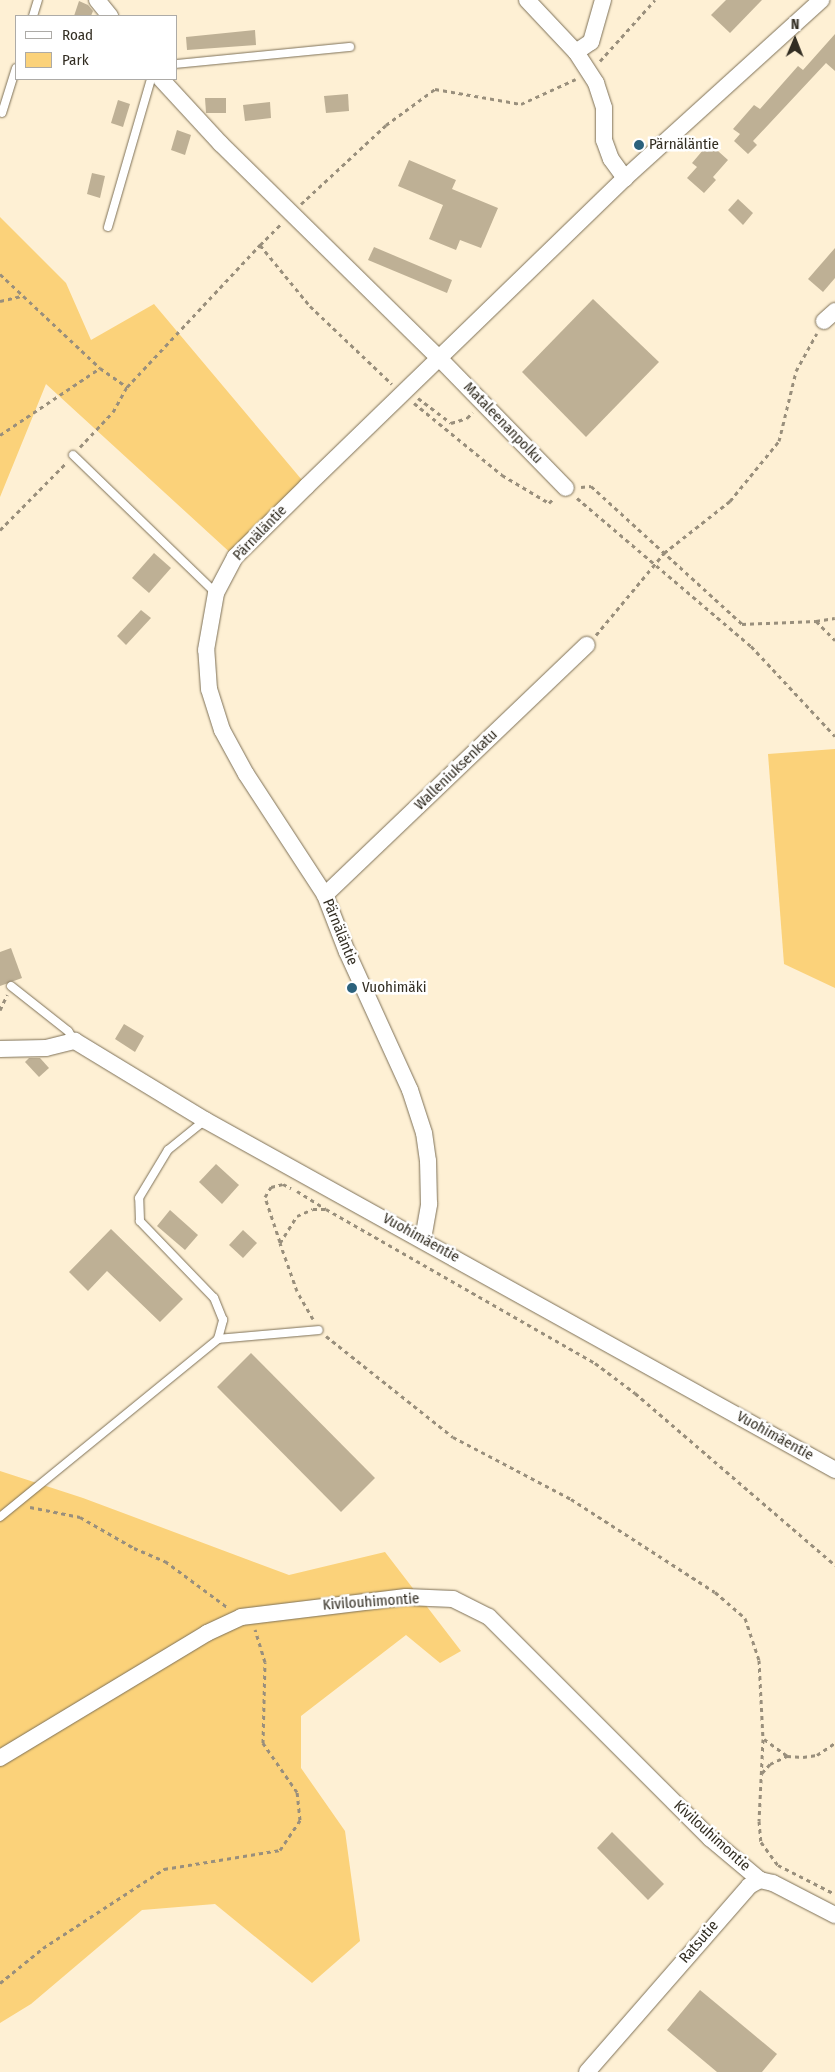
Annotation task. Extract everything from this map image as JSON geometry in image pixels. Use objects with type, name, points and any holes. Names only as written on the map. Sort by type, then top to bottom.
[{"type":"street","points":[[96,0],[109,15]]},
{"type":"street","points":[[527,0],[576,52],[590,73],[604,108],[604,140],[611,159],[626,178]]},
{"type":"street","points":[[576,52],[591,42],[603,0]]},
{"type":"street","name":"Pärnäläntie","points":[[423,1239],[429,1204],[424,1133],[410,1090],[346,952],[325,895],[246,774],[222,730],[209,689],[206,650],[216,593],[235,557],[626,178],[821,0]]},
{"type":"street","name":"Mataleenanpolku","points":[[163,80],[221,144],[440,359],[566,488]]},
{"type":"street","name":"Walleniuksenkatu","points":[[325,895],[587,645]]},
{"type":"street","points":[[0,1049],[46,1048],[75,1041]]},
{"type":"street","name":"Vuohimäentie","points":[[75,1041],[205,1120],[423,1239],[835,1470]]},
{"type":"street","name":"Kivilouhimontie","points":[[0,1758],[207,1633],[241,1617],[406,1596],[453,1599],[489,1616],[710,1838],[760,1880]]},
{"type":"street","points":[[760,1880],[835,1915]]},
{"type":"street","name":"Ratsutie","points":[[587,2072],[734,1900],[760,1880]]},
{"type":"lane","points":[[32,15],[38,0]]},
{"type":"lane","points":[[178,64],[350,47]]},
{"type":"lane","points":[[2,113],[15,71]]},
{"type":"lane","points":[[108,226],[146,88],[150,80]]},
{"type":"lane","points":[[74,454],[216,593]]},
{"type":"lane","points":[[11,986],[68,1031],[75,1041]]},
{"type":"lane","points":[[205,1120],[168,1150],[139,1198],[140,1221],[214,1298],[223,1320],[218,1339]]},
{"type":"lane","points":[[0,1517],[218,1339],[319,1330]]},
{"type":"path","points":[[0,274],[21,296],[100,368],[127,387],[292,213],[386,125],[435,89],[522,104],[590,73],[655,0]]},
{"type":"path","points":[[260,245],[310,306],[405,393],[502,475],[549,503],[566,488],[591,486],[742,624],[816,622],[835,618]]},
{"type":"path","points":[[0,301],[21,296]]},
{"type":"path","points":[[587,645],[664,553],[730,501],[779,441],[796,371],[829,316]]},
{"type":"path","points":[[0,436],[100,368]]},
{"type":"path","points":[[405,393],[451,423]]},
{"type":"path","points":[[566,488],[751,646],[835,736]]},
{"type":"path","points":[[816,622],[835,640]]},
{"type":"path","points":[[835,1565],[634,1393],[595,1363],[283,1184],[271,1187],[265,1197],[280,1243],[297,1291],[319,1330],[453,1436],[545,1483],[733,1606],[745,1618],[759,1660],[763,1739],[759,1832],[765,1850],[778,1865],[835,1894]]},
{"type":"path","points":[[280,1243],[297,1216],[313,1209],[326,1209]]},
{"type":"path","points":[[0,1982],[50,1943],[164,1869],[280,1850],[300,1820],[297,1792],[263,1743],[265,1662],[256,1630],[165,1561],[134,1548],[80,1517],[15,1504]]},
{"type":"path","points":[[763,1739],[787,1756]]},
{"type":"path","points":[[761,1773],[770,1764],[787,1756],[818,1755],[835,1743]]},
{"type":"green space","points":[[0,217],[66,283],[91,340],[154,304],[307,486],[235,557],[46,384],[0,497]]},
{"type":"green space","points":[[835,749],[835,988],[784,964],[768,754]]},
{"type":"green space","points":[[0,1471],[83,1498],[289,1575],[385,1552],[461,1651],[440,1663],[406,1635],[301,1716],[301,1768],[345,1831],[360,1941],[312,1983],[215,1904],[142,1910],[31,2004],[0,2023]]},
{"type":"building","points":[[726,0],[762,0],[730,33],[711,15]]},
{"type":"building","points":[[79,1],[88,5],[93,11],[91,15],[74,15]]},
{"type":"building","points":[[255,30],[256,45],[187,50],[186,37]]},
{"type":"building","points":[[835,34],[835,71],[826,63],[753,141],[757,145],[748,154],[734,141],[740,134],[733,129],[754,105],[760,109],[798,66],[803,70]]},
{"type":"building","points":[[348,94],[349,111],[326,113],[324,96]]},
{"type":"building","points":[[205,98],[226,98],[226,113],[206,113]]},
{"type":"building","points":[[118,100],[130,104],[123,127],[111,123]]},
{"type":"building","points":[[270,102],[271,118],[245,121],[243,105]]},
{"type":"building","points":[[177,130],[191,135],[185,155],[171,150]]},
{"type":"building","points":[[709,143],[728,160],[713,177],[716,180],[704,193],[687,178],[697,167],[692,163]]},
{"type":"building","points":[[409,160],[456,180],[452,189],[498,208],[481,248],[460,240],[456,250],[429,239],[443,205],[398,186]]},
{"type":"building","points":[[92,173],[105,176],[100,198],[87,194]]},
{"type":"building","points":[[738,199],[753,213],[743,225],[728,210]]},
{"type":"building","points":[[374,247],[452,280],[447,293],[368,260]]},
{"type":"building","points":[[835,248],[835,278],[823,292],[808,279]]},
{"type":"building","points":[[593,299],[659,362],[586,437],[522,372]]},
{"type":"building","points":[[154,553],[171,568],[149,593],[132,578]]},
{"type":"building","points":[[141,610],[151,618],[126,645],[117,636]]},
{"type":"building","points":[[11,948],[22,978],[0,986],[0,952]]},
{"type":"building","points":[[124,1024],[144,1036],[135,1052],[115,1039]]},
{"type":"building","points":[[29,1058],[40,1058],[49,1068],[39,1077],[25,1062]]},
{"type":"building","points":[[216,1164],[239,1185],[222,1204],[199,1182]]},
{"type":"building","points":[[170,1210],[198,1235],[185,1250],[157,1226]]},
{"type":"building","points":[[111,1229],[183,1299],[160,1322],[107,1271],[88,1291],[69,1272]]},
{"type":"building","points":[[243,1230],[257,1243],[243,1258],[229,1245]]},
{"type":"building","points":[[251,1353],[375,1478],[341,1512],[217,1387]]},
{"type":"building","points":[[612,1832],[664,1884],[648,1900],[597,1848]]},
{"type":"building","points":[[700,1990],[777,2054],[762,2072],[717,2072],[667,2030]]},
{"type":"place","name":"Pärnäläntie","points":[[639,145]]},
{"type":"place","name":"Vuohimäki","points":[[352,988]]}]
